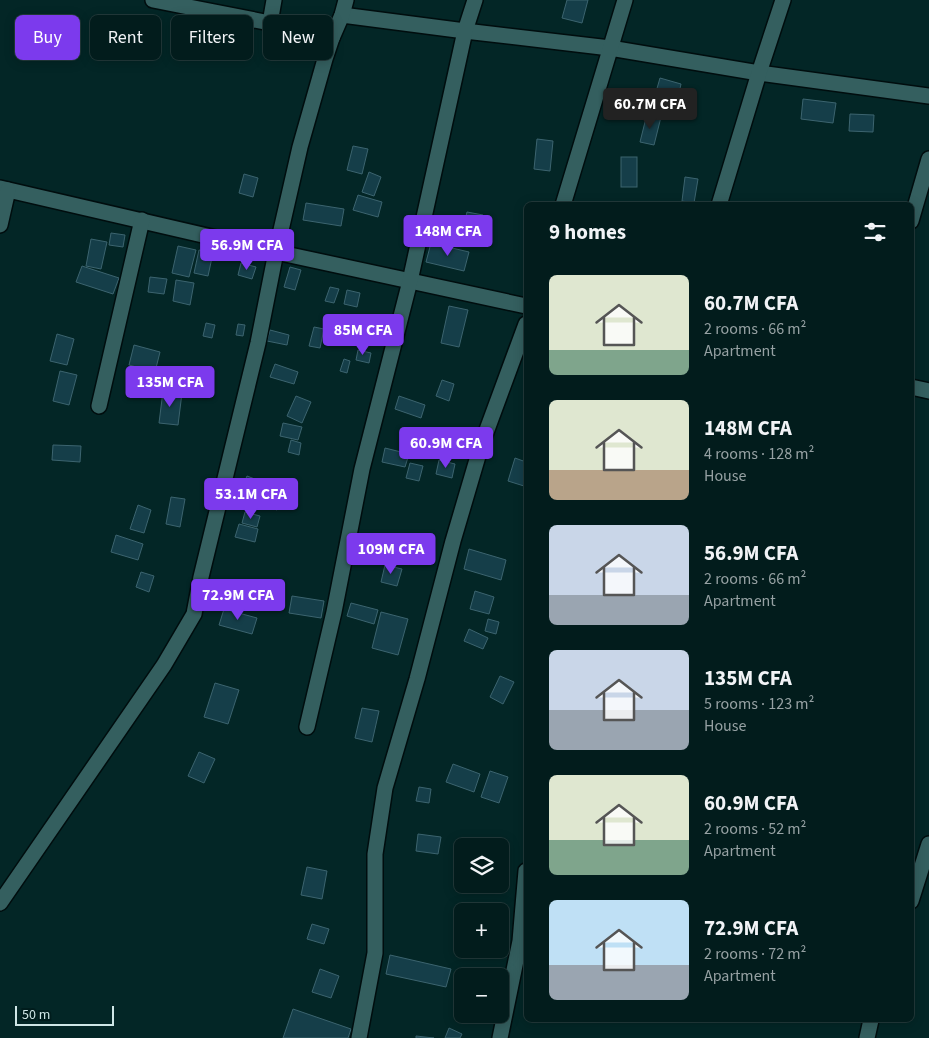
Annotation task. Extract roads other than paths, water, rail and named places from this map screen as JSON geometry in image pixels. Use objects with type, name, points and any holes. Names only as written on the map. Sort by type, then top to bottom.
[{"type":"street","points":[[153,0],[263,22]]},
{"type":"street","points":[[271,15],[274,0]]},
{"type":"street","points":[[307,727],[334,612],[362,469],[410,281],[465,31],[475,0]]},
{"type":"street","points":[[564,202],[624,0]]},
{"type":"street","points":[[720,202],[783,0]]},
{"type":"street","points":[[333,35],[344,7],[465,31],[610,48],[759,73],[929,96]]},
{"type":"street","points":[[0,903],[164,665],[194,614],[258,343],[300,147],[326,60]]},
{"type":"street","points":[[914,211],[929,159]]},
{"type":"street","points":[[0,225],[4,189],[276,252],[524,306]]},
{"type":"street","points":[[99,406],[142,220]]},
{"type":"street","points":[[359,1038],[375,953],[375,854],[385,788],[481,446],[524,329]]},
{"type":"street","points":[[914,388],[929,391]]},
{"type":"street","points":[[914,892],[929,844]]},
{"type":"street","points":[[500,1038],[520,941],[524,894]]},
{"type":"street","points":[[867,1038],[871,1022]]}]
